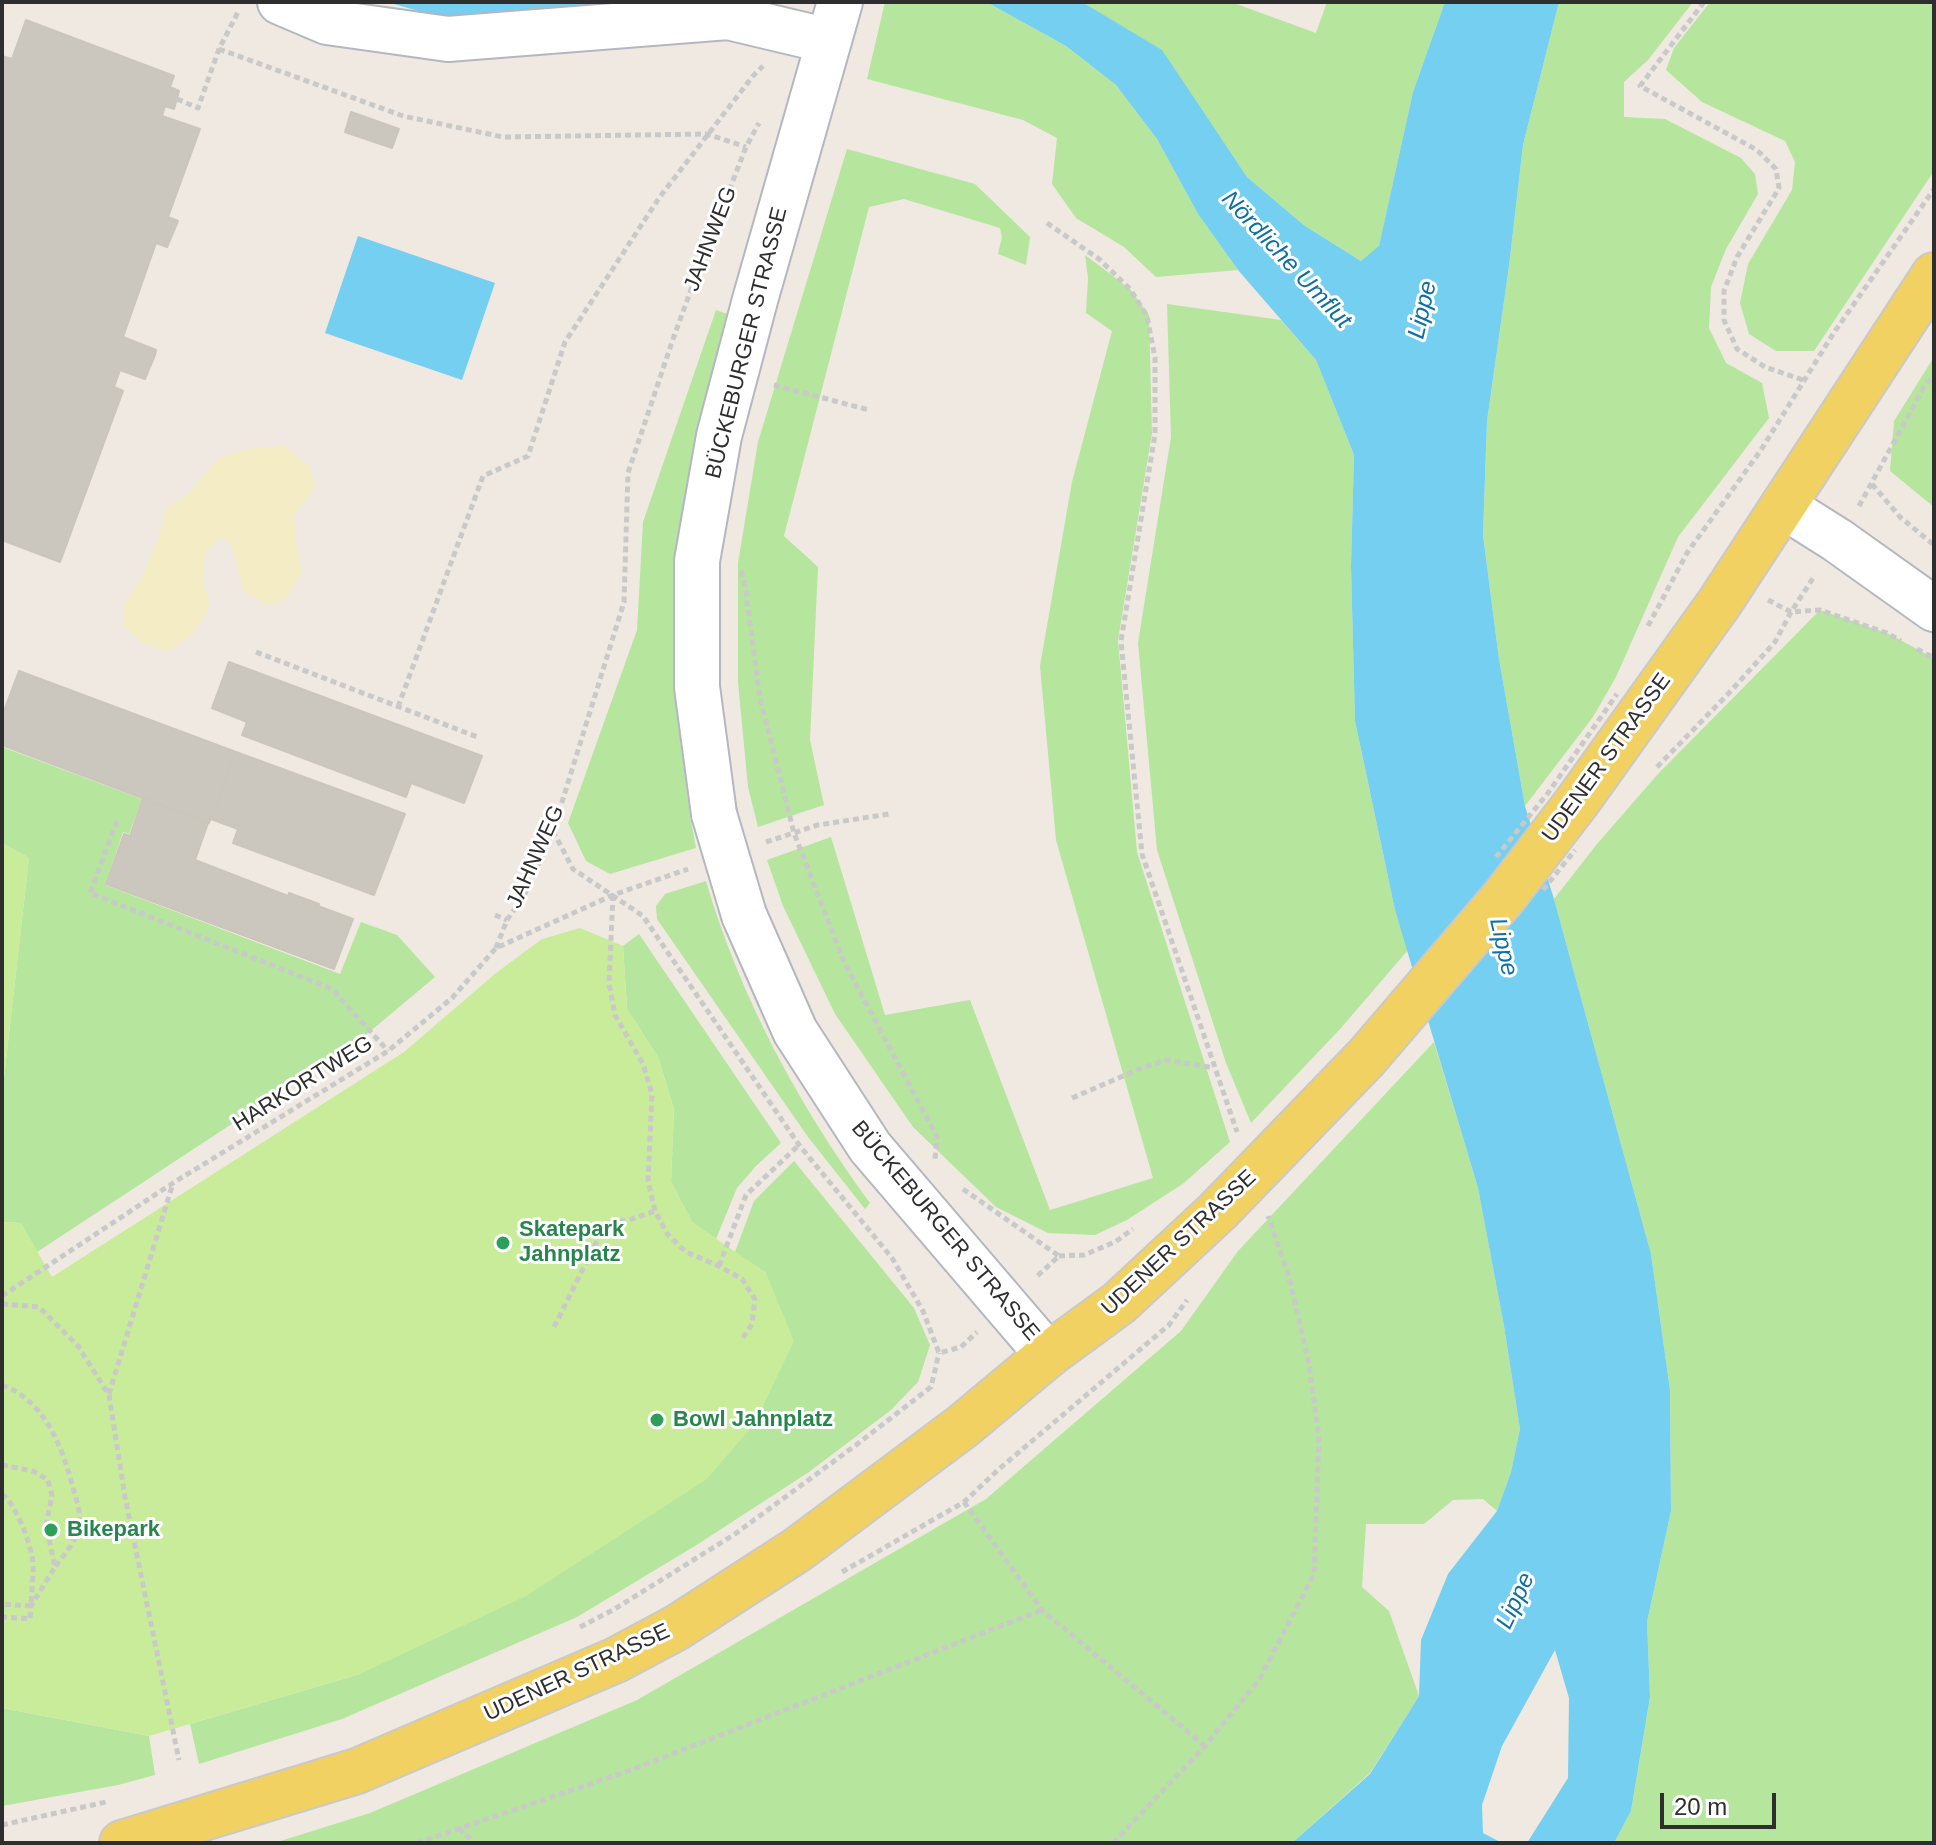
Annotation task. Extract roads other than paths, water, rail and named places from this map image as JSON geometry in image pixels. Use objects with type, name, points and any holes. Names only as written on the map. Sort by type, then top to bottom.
[{"type":"main road","name":"UDENER STRASSE","points":[[122,1843],[357,1771],[616,1660],[676,1628],[797,1550],[963,1426],[1048,1355],[1119,1303],[1218,1211],[1366,1058],[1504,897],[1577,802],[1720,602],[1934,275]]},
{"type":"street","points":[[280,2],[327,22],[448,39],[728,17],[826,22]]},
{"type":"street","name":"BÜCKEBURGER STRASSE","points":[[826,22],[719,436],[697,561],[697,687],[714,814],[744,915],[795,1031],[870,1147],[1048,1355]]},
{"type":"street","points":[[1783,506],[1934,609]]},
{"type":"water","points":[[387,2],[687,2],[450,20]]},
{"type":"water","points":[[981,2],[1082,2],[1162,50],[1247,177],[1305,226],[1361,261],[1379,246],[1413,92],[1445,2],[1559,2],[1523,145],[1487,421],[1483,535],[1499,659],[1525,806],[1554,899],[1651,1254],[1670,1390],[1671,1511],[1647,1622],[1650,1697],[1631,1811],[1614,1843],[1527,1843],[1568,1778],[1569,1698],[1555,1650],[1502,1746],[1482,1805],[1483,1833],[1502,1843],[1292,1843],[1370,1774],[1419,1696],[1421,1640],[1448,1574],[1497,1511],[1511,1472],[1520,1429],[1504,1326],[1478,1188],[1395,910],[1355,721],[1351,566],[1354,455],[1316,360],[1238,270],[1198,214],[1157,139],[1116,85],[1066,46]]},
{"type":"water","points":[[358,236],[495,283],[462,380],[325,333]]},
{"type":"place","name":"Skatepark Jahnplatz","points":[[503,1243]]},
{"type":"place","name":"Bowl Jahnplatz","points":[[657,1420]]},
{"type":"place","name":"Bikepark","points":[[51,1530]]},
{"type":"water label","name":"Nördliche Umflut","points":[[1286,260]]},
{"type":"water label","name":"Lippe","points":[[1423,310]]},
{"type":"water label","name":"Lippe","points":[[1503,947]]},
{"type":"water label","name":"Lippe","points":[[1516,1601]]}]
